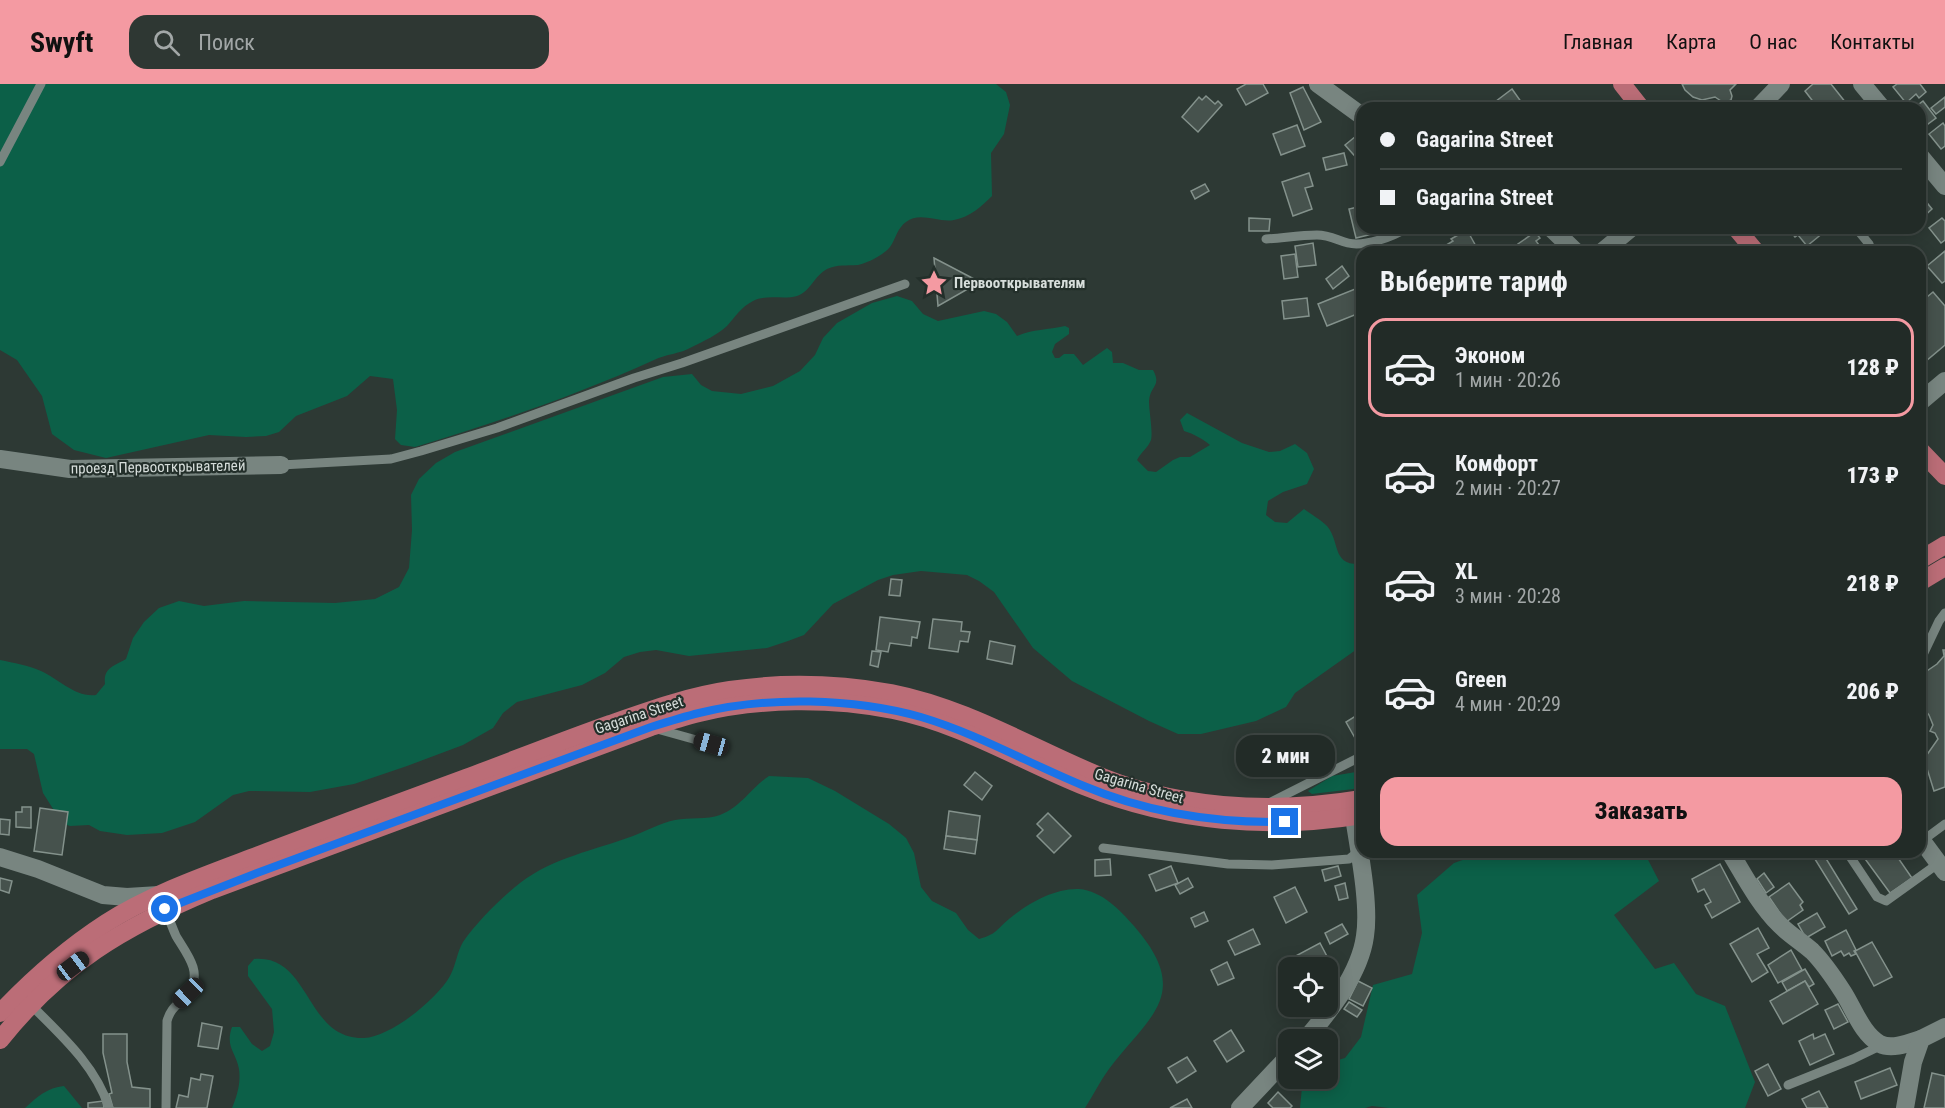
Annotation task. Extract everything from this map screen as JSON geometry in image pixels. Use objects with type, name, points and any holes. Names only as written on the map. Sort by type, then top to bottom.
[{"type":"main road","points":[[1622,84],[1636,102]]},
{"type":"main road","points":[[1741,234],[1751,246]]},
{"type":"main road","points":[[1926,456],[1945,477]]},
{"type":"main road","points":[[1926,556],[1945,545]]},
{"type":"main road","points":[[1926,578],[1945,567]]},
{"type":"main road","name":"Gagarina Street","points":[[0,1040],[54,981],[95,950],[133,926],[162,902],[251,858],[646,711],[695,696],[774,685],[866,689],[922,700],[971,717],[1092,773],[1127,785],[1187,800],[1263,806],[1306,806],[1356,800]]},
{"type":"main road","name":"Gagarina Street","points":[[0,1013],[42,971],[107,923],[162,902],[257,873],[651,727],[700,713],[746,705],[803,702],[892,710],[970,734],[1086,787],[1158,810],[1240,821],[1306,821],[1356,816]]},
{"type":"street","points":[[1318,84],[1356,112]]},
{"type":"street","points":[[1764,102],[1781,84]]},
{"type":"street","points":[[1862,84],[1877,102]]},
{"type":"street","points":[[1926,163],[1945,186]]},
{"type":"street","points":[[1557,234],[1570,246]]},
{"type":"street","points":[[1609,246],[1624,234]]},
{"type":"street","points":[[1926,397],[1945,381]]},
{"type":"street","name":"проезд Первооткрывателей","points":[[0,459],[70,469],[281,465]]},
{"type":"street","points":[[1926,846],[1942,867]]},
{"type":"street","points":[[0,857],[38,869],[103,895],[162,902]]},
{"type":"street","points":[[1313,1029],[1351,975],[1361,954],[1366,919],[1360,858]]},
{"type":"street","points":[[1734,858],[1768,911],[1780,925],[1821,961],[1863,1027],[1882,1045],[1901,1045],[1921,1039],[1945,1027]]},
{"type":"street","points":[[1905,1108],[1913,1062],[1921,1039]]},
{"type":"street","points":[[1240,1108],[1278,1068]]},
{"type":"lane","points":[[0,162],[41,84]]},
{"type":"lane","points":[[1266,239],[1318,235],[1357,244],[1395,234]]},
{"type":"lane","points":[[1861,234],[1870,246]]},
{"type":"lane","points":[[281,465],[391,459],[421,451],[497,428],[633,378],[682,363],[905,284]]},
{"type":"lane","points":[[1926,648],[1945,613]]},
{"type":"lane","points":[[651,727],[711,744]]},
{"type":"lane","points":[[1263,806],[1356,759]]},
{"type":"lane","points":[[1926,837],[1945,824]]},
{"type":"lane","points":[[1103,848],[1228,864],[1272,865],[1348,859],[1356,853]]},
{"type":"lane","points":[[1851,858],[1882,900],[1890,900],[1942,867]]},
{"type":"lane","points":[[162,902],[175,934],[189,957],[195,981],[188,993],[170,1012],[167,1021],[166,1108]]},
{"type":"lane","points":[[31,1005],[78,1053],[103,1093],[109,1108]]},
{"type":"lane","points":[[1788,1085],[1882,1045]]},
{"type":"green space","points":[[0,84],[996,84],[1006,92],[1010,105],[1004,134],[991,153],[992,196],[970,214],[954,220],[923,217],[911,219],[902,225],[889,248],[876,258],[858,265],[827,269],[806,291],[797,296],[753,301],[742,309],[727,326],[710,338],[595,385],[536,408],[415,447],[401,445],[395,439],[397,410],[393,379],[370,376],[347,396],[296,416],[279,432],[266,436],[246,437],[209,435],[106,458],[74,450],[52,434],[42,396],[17,360],[0,350]]},
{"type":"green space","points":[[897,296],[912,301],[923,314],[938,321],[984,311],[996,314],[1007,322],[1017,336],[1065,326],[1069,328],[1069,334],[1055,344],[1052,352],[1055,358],[1064,354],[1074,354],[1083,365],[1107,348],[1112,352],[1113,363],[1123,363],[1139,370],[1153,370],[1156,383],[1149,401],[1151,440],[1137,460],[1148,471],[1156,472],[1173,460],[1190,457],[1210,445],[1184,431],[1180,420],[1187,413],[1242,443],[1269,452],[1280,451],[1295,444],[1307,453],[1314,469],[1307,484],[1283,492],[1268,501],[1266,515],[1275,522],[1287,523],[1304,509],[1327,526],[1341,557],[1345,561],[1356,564],[1356,650],[1295,693],[1286,707],[1256,721],[1201,734],[1178,734],[1072,681],[1033,648],[994,592],[979,581],[967,575],[921,571],[893,575],[878,580],[833,604],[804,635],[788,641],[767,648],[689,656],[656,650],[640,652],[624,657],[605,673],[582,685],[517,702],[503,713],[493,728],[463,745],[354,784],[310,792],[249,791],[233,795],[195,822],[162,833],[127,835],[100,831],[89,825],[70,826],[62,823],[43,793],[34,754],[27,749],[0,749],[0,660],[36,669],[75,691],[96,695],[105,684],[108,671],[126,659],[133,638],[144,622],[159,608],[179,601],[204,606],[244,601],[335,603],[375,599],[399,587],[409,568],[412,530],[411,495],[419,479],[436,463],[455,452],[663,377],[692,374],[701,385],[712,391],[741,394],[773,386],[800,371],[815,355],[823,338],[837,323],[872,303]]},
{"type":"green space","points":[[1356,772],[1356,789],[1312,794],[1308,791],[1332,776]]},
{"type":"green space","points":[[769,776],[808,778],[835,791],[889,824],[906,838],[914,853],[921,887],[932,901],[956,913],[968,930],[979,939],[993,933],[1016,913],[1032,903],[1051,894],[1070,889],[1095,893],[1110,902],[1123,914],[1152,949],[1161,969],[1163,987],[1159,1003],[1150,1018],[1109,1069],[1085,1108],[232,1108],[238,1089],[239,1074],[238,1063],[230,1045],[232,1027],[240,1027],[252,1044],[262,1051],[270,1046],[274,1032],[272,1009],[248,976],[248,966],[254,959],[273,961],[287,970],[330,1026],[345,1035],[364,1038],[375,1036],[400,1024],[435,995],[450,976],[461,946],[469,934],[497,903],[532,874],[574,855],[670,821],[720,815],[734,808]]},
{"type":"green space","points":[[1468,858],[1647,858],[1659,881],[1614,915],[1655,969],[1674,963],[1696,994],[1725,1006],[1755,1082],[1745,1108],[1389,1108],[1372,1106],[1365,1108],[1300,1108],[1302,1089],[1338,1089],[1338,1060],[1345,1058],[1361,1037],[1373,985],[1412,974],[1422,933],[1417,895],[1454,863]]},
{"type":"green space","points":[[64,1086],[82,1108],[25,1108],[43,1093]]},
{"type":"building","points":[[1246,84],[1263,84],[1268,93],[1246,105],[1237,89]]},
{"type":"building","points":[[1682,84],[1736,84],[1730,90],[1731,100],[1726,102],[1715,97],[1702,100],[1693,97]]},
{"type":"building","points":[[1813,84],[1831,84],[1845,102],[1813,102],[1805,91]]},
{"type":"building","points":[[1897,84],[1920,84],[1926,92],[1919,98],[1916,94],[1905,102],[1893,87]]},
{"type":"building","points":[[1303,87],[1321,122],[1304,130],[1290,93]]},
{"type":"building","points":[[1512,89],[1521,102],[1495,102]]},
{"type":"building","points":[[1206,96],[1215,104],[1218,101],[1222,105],[1198,132],[1182,117],[1199,97],[1202,100]]},
{"type":"building","points":[[1945,97],[1945,107],[1936,114],[1931,108]]},
{"type":"building","points":[[1926,105],[1936,118],[1926,126]]},
{"type":"building","points":[[1943,123],[1945,146],[1941,149],[1929,134]]},
{"type":"building","points":[[1297,125],[1305,146],[1281,155],[1273,134]]},
{"type":"building","points":[[1356,136],[1356,157],[1345,145]]},
{"type":"building","points":[[1344,153],[1347,165],[1326,170],[1323,158]]},
{"type":"building","points":[[1309,173],[1313,186],[1305,188],[1312,209],[1293,216],[1282,182]]},
{"type":"building","points":[[1205,184],[1209,191],[1195,199],[1191,191]]},
{"type":"building","points":[[1926,202],[1932,209],[1926,214]]},
{"type":"building","points":[[1356,207],[1356,234],[1372,234],[1356,238],[1349,209]]},
{"type":"building","points":[[1249,218],[1270,219],[1269,231],[1249,231]]},
{"type":"building","points":[[1942,218],[1945,221],[1945,240],[1941,243],[1929,228]]},
{"type":"building","points":[[1460,234],[1469,234],[1476,246],[1445,246],[1453,241],[1451,239]]},
{"type":"building","points":[[1532,234],[1537,234],[1540,238],[1536,241],[1540,246],[1519,246],[1518,244]]},
{"type":"building","points":[[1793,234],[1822,234],[1807,246],[1798,235],[1795,237]]},
{"type":"building","points":[[1313,243],[1316,265],[1298,267],[1295,246]]},
{"type":"building","points":[[1945,251],[1945,281],[1942,283],[1927,266]]},
{"type":"building","points":[[1295,254],[1298,277],[1284,279],[1281,256]]},
{"type":"building","points":[[934,258],[980,282],[938,306]]},
{"type":"building","points":[[1342,266],[1349,276],[1333,289],[1326,279]]},
{"type":"building","points":[[1356,289],[1356,314],[1327,326],[1318,304]]},
{"type":"building","points":[[1933,292],[1945,306],[1945,345],[1926,361],[1926,296]]},
{"type":"building","points":[[1307,298],[1309,316],[1284,319],[1282,301]]},
{"type":"building","points":[[891,579],[902,580],[900,596],[889,595]]},
{"type":"building","points":[[880,617],[920,622],[917,638],[912,637],[911,646],[890,643],[888,652],[876,650]]},
{"type":"building","points":[[933,619],[962,622],[961,631],[970,632],[968,642],[960,641],[958,652],[929,648]]},
{"type":"building","points":[[990,641],[1015,646],[1012,664],[987,659]]},
{"type":"building","points":[[1943,650],[1945,650],[1945,787],[1934,791],[1926,765],[1926,756],[1938,739],[1935,733],[1930,731],[1933,725],[1926,711],[1926,672],[1944,656]]},
{"type":"building","points":[[872,651],[881,652],[878,667],[870,665]]},
{"type":"building","points":[[1356,716],[1355,738],[1346,722]]},
{"type":"building","points":[[975,772],[992,786],[982,800],[964,785]]},
{"type":"building","points":[[22,807],[31,807],[31,828],[16,827],[16,812],[22,812]]},
{"type":"building","points":[[40,808],[68,812],[62,855],[34,851]]},
{"type":"building","points":[[949,811],[980,816],[977,840],[946,836]]},
{"type":"building","points":[[1048,813],[1071,836],[1054,853],[1037,836],[1043,830],[1037,824]]},
{"type":"building","points":[[0,819],[10,820],[9,835],[0,834]]},
{"type":"building","points":[[946,836],[977,840],[975,854],[944,849]]},
{"type":"building","points":[[1814,858],[1826,858],[1857,909],[1849,914]]},
{"type":"building","points":[[1864,858],[1898,858],[1912,878],[1890,893]]},
{"type":"building","points":[[1110,859],[1111,875],[1095,876],[1095,860]]},
{"type":"building","points":[[1720,864],[1740,902],[1712,918],[1705,905],[1711,902],[1704,889],[1698,892],[1692,879]]},
{"type":"building","points":[[1171,866],[1178,883],[1156,891],[1149,875]]},
{"type":"building","points":[[1338,866],[1341,876],[1325,881],[1322,870]]},
{"type":"building","points":[[1764,873],[1774,887],[1766,893],[1757,879]]},
{"type":"building","points":[[0,878],[12,881],[9,893],[0,890]]},
{"type":"building","points":[[1188,878],[1193,887],[1180,894],[1175,885]]},
{"type":"building","points":[[1345,883],[1348,898],[1339,900],[1335,886]]},
{"type":"building","points":[[1789,883],[1803,902],[1800,905],[1803,910],[1786,922],[1769,897]]},
{"type":"building","points":[[1295,887],[1307,912],[1286,923],[1274,897]]},
{"type":"building","points":[[1204,912],[1208,921],[1195,927],[1191,918]]},
{"type":"building","points":[[1817,913],[1825,927],[1806,938],[1798,924]]},
{"type":"building","points":[[1342,924],[1348,934],[1330,944],[1325,933]]},
{"type":"building","points":[[1758,928],[1769,948],[1757,954],[1768,972],[1752,982],[1730,944]]},
{"type":"building","points":[[1253,929],[1260,944],[1235,955],[1228,941]]},
{"type":"building","points":[[1846,930],[1856,954],[1851,956],[1849,953],[1844,956],[1841,951],[1832,956],[1825,941]]},
{"type":"building","points":[[1872,942],[1892,977],[1874,986],[1855,951]]},
{"type":"building","points":[[1320,943],[1327,957],[1294,957]]},
{"type":"building","points":[[1791,950],[1802,970],[1778,983],[1768,965]]},
{"type":"building","points":[[1227,962],[1234,978],[1218,985],[1211,970]]},
{"type":"building","points":[[1805,969],[1814,984],[1809,987],[1805,981],[1787,991],[1782,982]]},
{"type":"building","points":[[1358,981],[1372,988],[1363,1006],[1349,999]]},
{"type":"building","points":[[1805,981],[1818,1004],[1783,1024],[1770,1001]]},
{"type":"building","points":[[1349,1002],[1362,1010],[1357,1017],[1344,1009]]},
{"type":"building","points":[[1838,1004],[1848,1022],[1834,1029],[1825,1010]]},
{"type":"building","points":[[202,1023],[222,1027],[218,1049],[198,1046]]},
{"type":"building","points":[[1231,1030],[1244,1051],[1227,1062],[1214,1041]]},
{"type":"building","points":[[103,1034],[127,1034],[127,1062],[132,1087],[150,1089],[150,1108],[113,1108],[103,1053]]},
{"type":"building","points":[[1813,1034],[1814,1039],[1825,1034],[1834,1054],[1810,1065],[1799,1041]]},
{"type":"building","points":[[1187,1057],[1196,1071],[1177,1083],[1168,1068]]},
{"type":"building","points":[[1768,1064],[1781,1089],[1768,1096],[1755,1071]]},
{"type":"building","points":[[1890,1068],[1897,1085],[1861,1099],[1855,1082]]},
{"type":"building","points":[[1932,1073],[1945,1076],[1945,1108],[1924,1108]]},
{"type":"building","points":[[201,1074],[213,1076],[207,1108],[176,1108],[179,1095],[188,1097],[191,1078],[200,1080]]},
{"type":"building","points":[[1819,1091],[1828,1108],[1807,1108],[1802,1099]]},
{"type":"building","points":[[1278,1092],[1292,1106],[1290,1108],[1273,1108],[1268,1103]]},
{"type":"building","points":[[1187,1099],[1192,1108],[1170,1108]]},
{"type":"building","points":[[103,1101],[104,1108],[88,1108],[88,1103]]},
{"type":"place","name":"Первооткрывателям","points":[[934,283]]},
{"type":"route","points":[[165,909],[651,727],[700,713],[736,706],[777,702],[866,706],[892,710],[970,734],[1086,787],[1158,810],[1216,819],[1285,822]]}]
